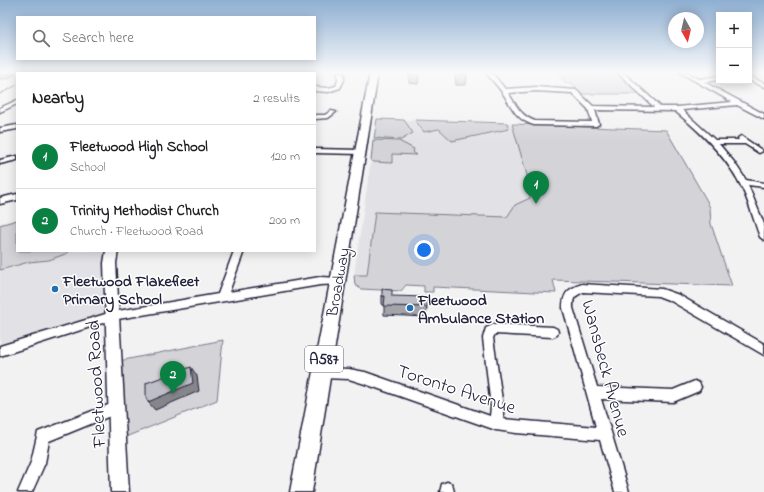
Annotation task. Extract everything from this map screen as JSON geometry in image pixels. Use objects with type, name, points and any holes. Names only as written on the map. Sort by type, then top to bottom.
[{"type":"main road","name":"Broadway","points":[[301,492],[370,96]]},
{"type":"street","points":[[507,96],[509,102],[522,118],[534,123],[592,126],[596,124],[591,108],[579,96]]},
{"type":"street","points":[[647,96],[660,109]]},
{"type":"street","points":[[726,96],[764,117]]},
{"type":"street","points":[[0,110],[16,102]]},
{"type":"street","points":[[591,108],[660,109],[738,103]]},
{"type":"street","points":[[677,108],[714,142],[731,163],[753,204],[764,235]]},
{"type":"street","points":[[316,117],[327,118],[333,112]]},
{"type":"street","points":[[0,130],[16,127]]},
{"type":"street","points":[[740,137],[759,151]]},
{"type":"street","points":[[714,142],[745,142]]},
{"type":"street","points":[[316,151],[360,152]]},
{"type":"street","points":[[0,162],[16,158]]},
{"type":"street","points":[[742,182],[764,185]]},
{"type":"street","points":[[0,201],[16,197]]},
{"type":"street","name":"Fleetwood Road","points":[[112,252],[110,263],[120,492]]},
{"type":"street","points":[[223,297],[224,289],[239,252]]},
{"type":"street","points":[[0,351],[112,316],[320,281],[338,281]]},
{"type":"street","name":"Wansbeck Avenue","points":[[622,492],[567,304],[568,298],[571,294],[582,288],[650,291],[666,294],[764,350]]},
{"type":"street","points":[[496,424],[496,407],[488,338],[490,331],[495,329],[553,332]]},
{"type":"street","name":"Toronto Avenue","points":[[322,372],[349,374],[365,378],[496,424],[605,434]]},
{"type":"street","points":[[593,393],[673,396],[695,387]]},
{"type":"street","points":[[25,492],[38,463],[43,437],[116,408]]},
{"type":"shaded area","points":[[377,119],[511,123],[525,126],[594,128],[697,184],[710,208],[711,224],[732,286],[553,280],[553,285],[504,281],[354,275]]},
{"type":"shaded area","points":[[377,119],[404,120],[413,133],[401,140],[374,138]]},
{"type":"shaded area","points":[[415,120],[507,123],[509,129],[452,141],[439,129],[424,132]]},
{"type":"shaded area","points":[[512,124],[666,130],[710,208],[711,224],[732,286],[553,280],[556,293],[433,287],[433,292],[424,292],[424,286],[406,285],[401,291],[361,289],[355,285],[354,275],[367,275],[375,212],[507,217],[515,205],[530,198],[529,191],[531,189]]},
{"type":"shaded area","points":[[373,140],[399,141],[414,149],[413,152],[417,155],[392,154],[392,163],[371,161]]},
{"type":"shaded area","name":"Fleetwood Flakefleet Primary School","points":[[16,219],[16,252],[112,252],[112,316],[0,351],[0,223]]},
{"type":"shaded area","points":[[16,220],[16,252],[68,252],[49,260],[29,262],[0,270],[0,225]]},
{"type":"shaded area","points":[[223,340],[217,400],[118,440],[114,362]]},
{"type":"building","points":[[382,289],[392,290],[392,296],[427,297],[427,307],[384,306],[385,296],[382,296]]},
{"type":"building","points":[[191,367],[193,383],[148,402],[146,398],[146,383]]},
{"type":"place","name":"Fleetwood High School","points":[[536,204]]},
{"type":"place","name":"Fleetwood Flakefleet Primary School","points":[[55,289]]},
{"type":"place","name":"Fleetwood Ambulance Station","points":[[410,308]]},
{"type":"place","name":"Trinity Methodist Church","points":[[173,394]]}]
